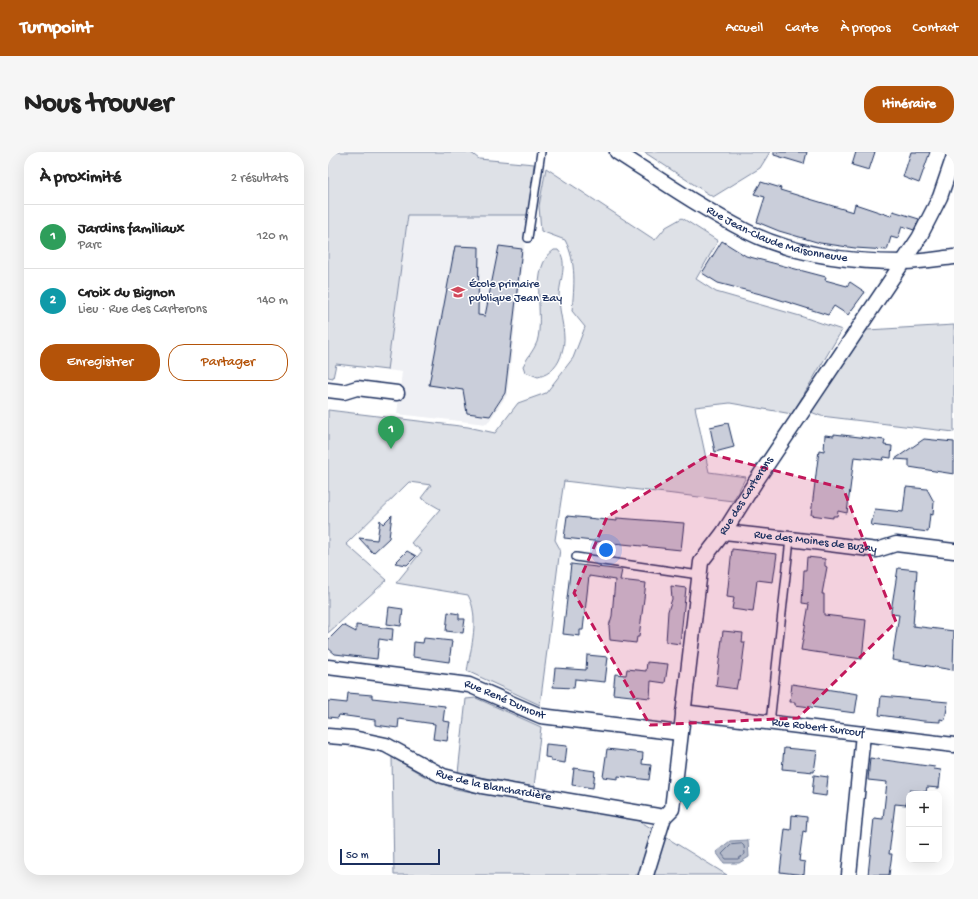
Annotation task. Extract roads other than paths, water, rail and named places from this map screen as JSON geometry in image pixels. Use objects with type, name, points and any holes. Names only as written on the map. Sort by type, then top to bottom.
[{"type":"street","name":"Rue Jean-Claude Maisonneuve","points":[[617,152],[707,209],[747,232],[786,246],[827,257],[862,261],[904,262],[954,257]]},
{"type":"street","name":"Rue des Carterons","points":[[646,875],[664,817],[672,809],[701,562],[724,532],[760,474],[919,238],[940,197],[954,156]]},
{"type":"street","points":[[328,390],[344,392],[357,388],[397,393]]},
{"type":"street","name":"Rue des Moines de Buzay","points":[[724,532],[790,538],[877,550],[896,544],[954,550]]},
{"type":"street","name":"Rue René Dumont","points":[[328,667],[469,685],[541,716],[680,733]]},
{"type":"street","name":"Rue Robert Surcouf","points":[[683,712],[954,745]]},
{"type":"street","points":[[849,875],[863,734]]},
{"type":"street","name":"Rue de la Blanchardière","points":[[328,736],[353,738],[386,746],[443,776],[482,786],[664,817]]},
{"type":"lane","points":[[528,238],[542,152]]},
{"type":"lane","points":[[770,723],[790,538]]},
{"type":"lane","points":[[576,557],[699,575]]},
{"type":"water","points":[[748,840],[749,857],[739,863],[724,863],[716,852],[730,841]]},
{"type":"place","name":"École primaire publique Jean Zay","points":[[458,292]]},
{"type":"place","name":"Jardins familiaux","points":[[391,449]]},
{"type":"place","name":"Croix du Bignon","points":[[687,810]]}]
